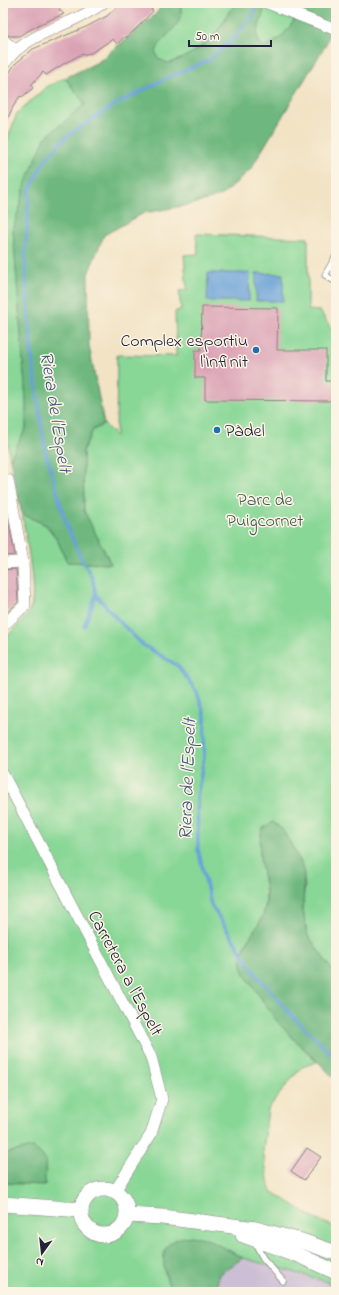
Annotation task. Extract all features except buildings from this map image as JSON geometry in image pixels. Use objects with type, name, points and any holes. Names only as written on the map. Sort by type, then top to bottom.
[{"type":"street","points":[[3,66],[16,50],[31,39],[92,11],[103,3]]},
{"type":"street","points":[[267,3],[336,30]]},
{"type":"street","points":[[3,40],[16,50]]},
{"type":"street","points":[[3,626],[25,605],[23,562],[5,480]]},
{"type":"street","points":[[3,563],[23,562]]},
{"type":"street","name":"Carretera a l'Espelt","points":[[3,774],[151,1057],[162,1099],[151,1134],[116,1192]]},
{"type":"street","points":[[100,1189],[108,1189],[116,1192],[126,1203],[127,1215],[125,1222],[114,1232],[107,1234],[99,1234],[92,1231],[82,1220],[81,1210],[87,1196],[93,1191],[100,1189]]},
{"type":"street","points":[[3,1204],[81,1210]]},
{"type":"street","points":[[127,1215],[200,1221],[258,1234],[302,1241],[336,1253]]},
{"type":"street","points":[[258,1234],[292,1244],[336,1260]]},
{"type":"street","points":[[258,1234],[336,1272]]},
{"type":"lane","points":[[336,256],[325,275],[336,282]]},
{"type":"lane","points":[[258,1234],[263,1258],[283,1281]]},
{"type":"shaded area","points":[[243,1258],[325,1281],[336,1288],[336,1292],[216,1292],[219,1274]]},
{"type":"green space","points":[[164,3],[181,3],[178,22],[159,45],[157,50],[157,55],[160,59],[168,63],[176,61],[192,53],[214,35],[236,3],[266,3],[257,34],[259,44],[263,46],[277,41],[293,23],[305,3],[336,3],[336,12],[326,44],[250,170],[222,195],[194,204],[144,213],[104,235],[88,274],[89,346],[104,424],[93,430],[83,450],[84,511],[111,564],[67,562],[57,539],[46,525],[22,514],[10,459],[26,428],[26,400],[13,230],[26,182],[45,138],[85,104],[65,78],[98,62],[155,15]]},
{"type":"green space","points":[[181,3],[236,3],[214,35],[192,53],[176,61],[168,63],[160,60],[156,55],[156,51],[162,40],[172,30],[178,21],[181,12]]},
{"type":"green space","points":[[266,3],[305,3],[293,23],[277,41],[263,46],[259,42],[257,32]]},
{"type":"green space","points":[[65,78],[85,104],[45,138],[13,230],[26,400],[26,428],[10,459],[3,415],[3,152],[17,113],[46,87]]},
{"type":"green space","name":"Parc de Puigcornet","points":[[196,234],[308,238],[308,310],[320,311],[331,328],[336,329],[336,983],[332,970],[307,934],[303,910],[305,886],[301,863],[288,839],[260,854],[266,899],[265,908],[258,926],[244,946],[284,1029],[317,1062],[302,1067],[268,1109],[263,1152],[270,1190],[317,1220],[336,1227],[336,1288],[325,1281],[243,1258],[227,1249],[169,1244],[166,1251],[164,1268],[171,1292],[3,1292],[3,1183],[45,1185],[44,1176],[15,1151],[3,1154],[3,640],[25,617],[30,610],[32,603],[32,578],[22,514],[46,525],[57,539],[67,562],[111,564],[84,511],[83,450],[93,430],[104,424],[116,436],[117,355],[176,356],[175,312],[181,309],[179,291],[187,290],[184,255],[198,254]]},
{"type":"green space","points":[[273,822],[282,829],[301,863],[304,874],[303,910],[307,934],[332,970],[336,983],[336,1081],[322,1065],[290,1036],[276,1020],[248,980],[242,967],[244,950],[261,919],[266,905],[266,891],[260,859],[260,844],[262,829]]},
{"type":"green space","points":[[33,1148],[42,1155],[44,1159],[46,1168],[45,1185],[3,1183],[3,1154]]},
{"type":"green space","points":[[192,1236],[205,1238],[243,1258],[219,1274],[216,1292],[171,1292],[165,1272],[164,1255],[166,1248],[171,1242],[180,1238]]},
{"type":"water","points":[[208,273],[250,273],[249,301],[207,301]]},
{"type":"water","points":[[256,273],[283,274],[283,301],[256,301]]},
{"type":"waterway","name":"Riera de l'Espelt","points":[[257,3],[252,17],[233,39],[209,60],[167,78],[111,107],[67,136],[44,161],[29,192],[25,261],[32,356],[45,450],[66,523],[79,554],[92,577],[96,595],[143,645],[178,666],[197,692],[205,716],[204,757],[197,797],[198,849],[211,905],[255,973],[294,1018],[336,1058]]},
{"type":"waterway","points":[[84,626],[96,595]]},
{"type":"place","name":"Complex esportiu l'Infinit","points":[[256,350]]},
{"type":"place","name":"Pàdel","points":[[217,430]]}]
